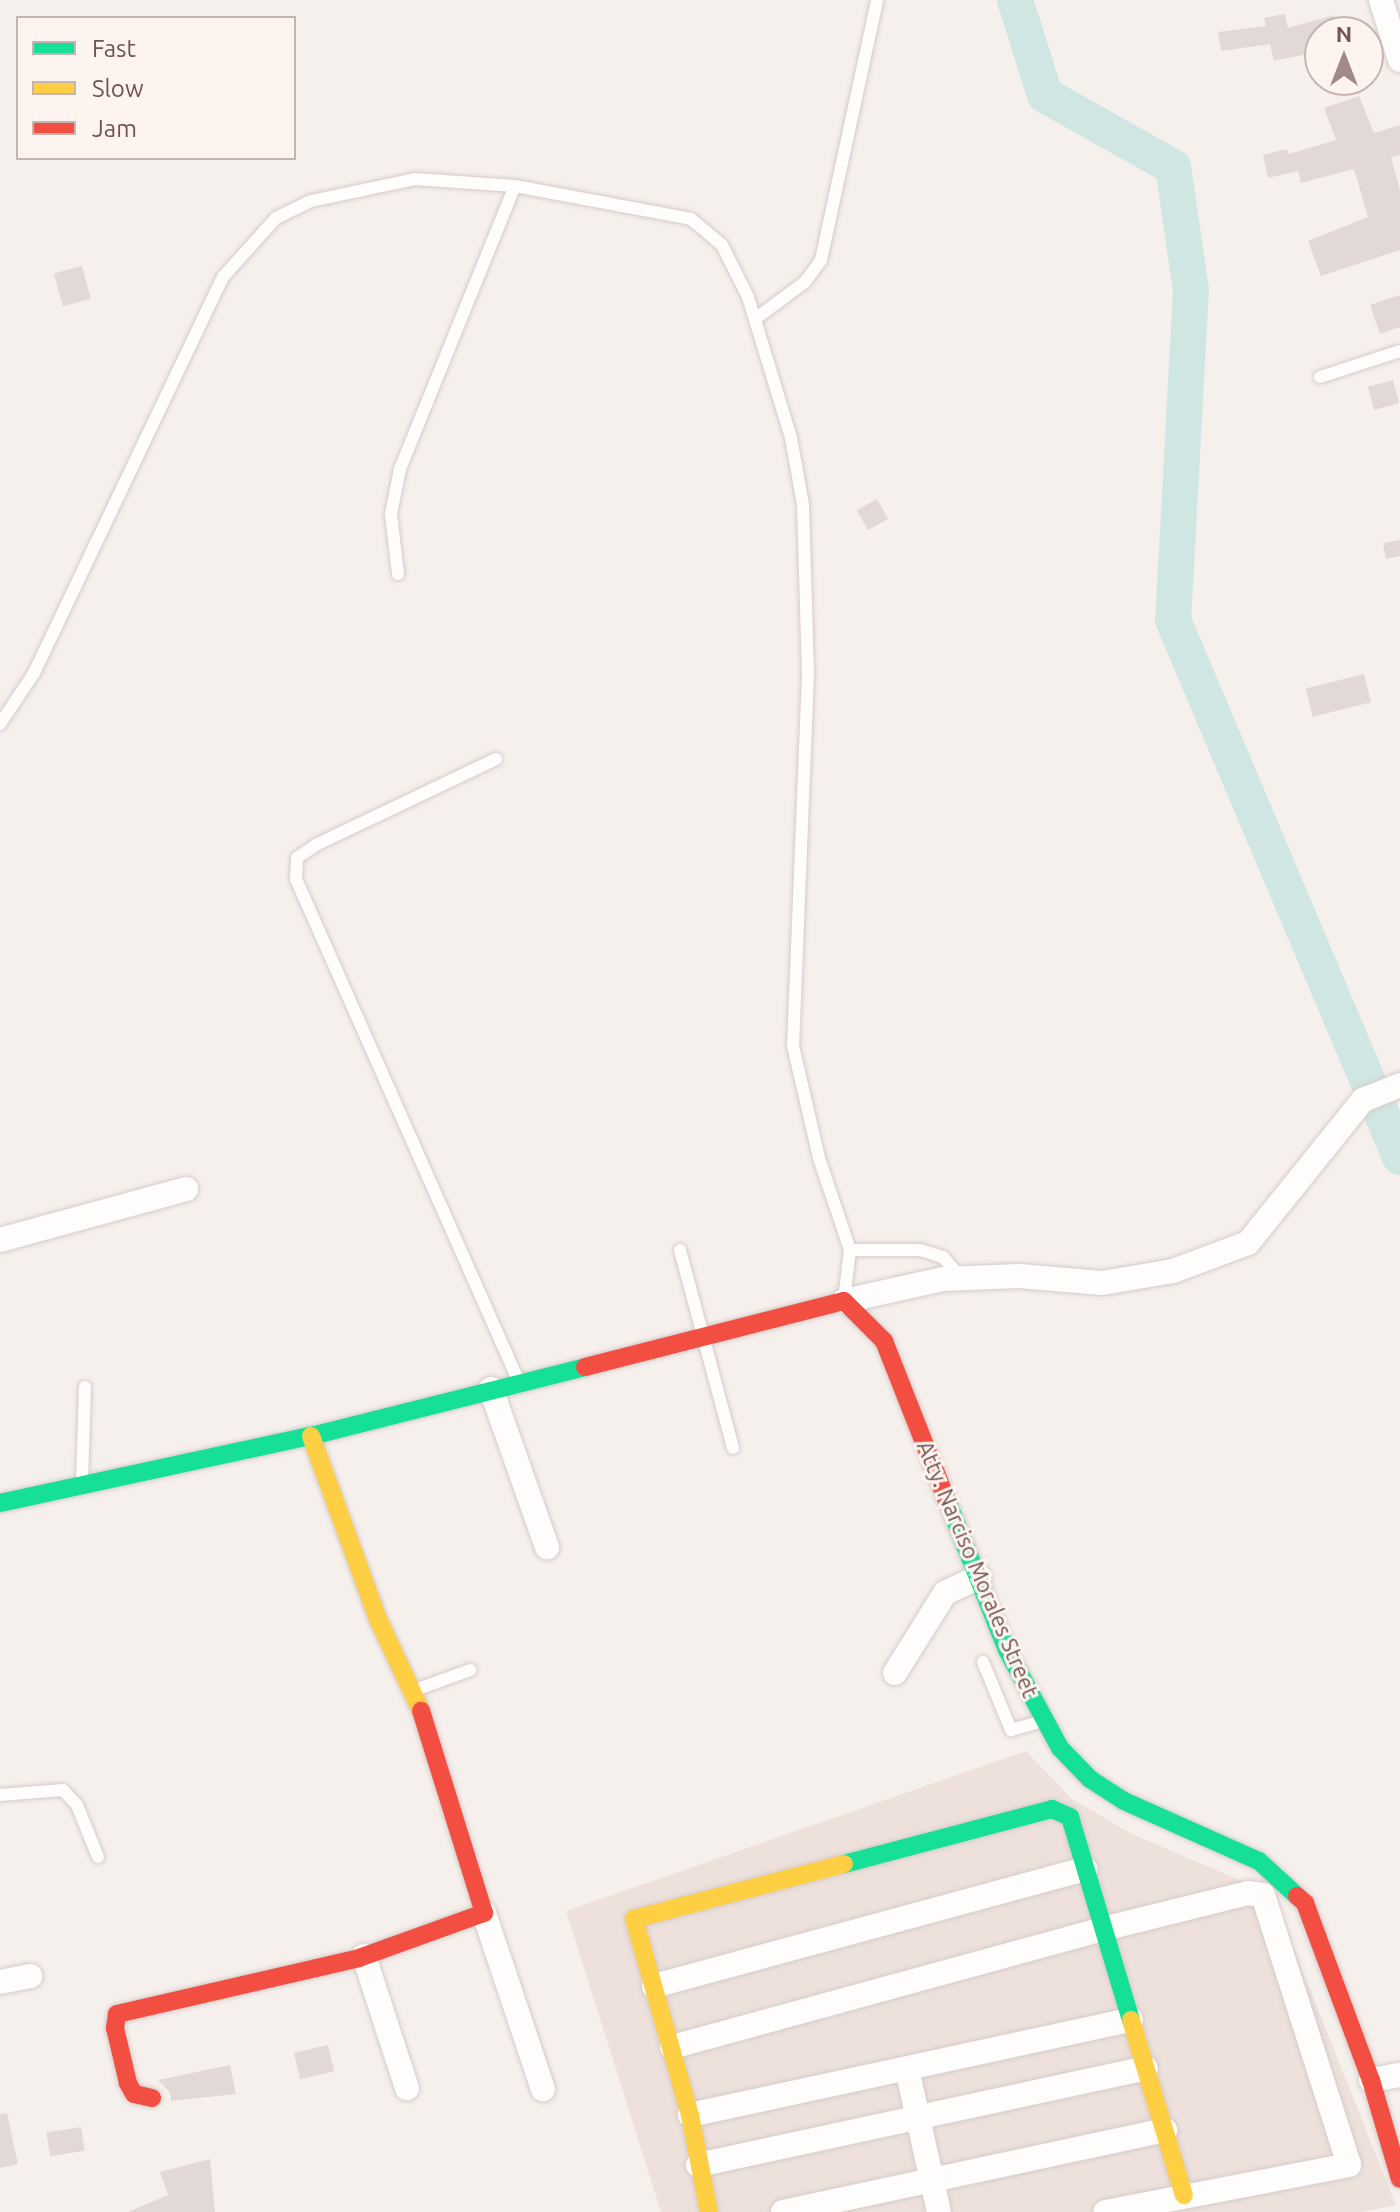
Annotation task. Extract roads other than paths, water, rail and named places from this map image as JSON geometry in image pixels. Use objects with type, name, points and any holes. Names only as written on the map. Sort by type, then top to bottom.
[{"type":"street","points":[[1381,0],[1400,60]]},
{"type":"street","points":[[0,1503],[82,1489],[311,1436],[844,1301],[962,1279],[1019,1276],[1102,1283],[1173,1271],[1248,1243],[1363,1100],[1400,1085]]},
{"type":"street","points":[[0,1240],[186,1189]]},
{"type":"street","name":"Atty. Narciso Morales Street","points":[[844,1301],[884,1341],[1007,1650],[1043,1721],[1090,1779],[1124,1801],[1259,1861],[1293,1887],[1319,1935],[1371,2080],[1400,2179]]},
{"type":"street","points":[[491,1389],[547,1547]]},
{"type":"street","points":[[311,1436],[378,1619],[415,1690],[484,1913],[543,2089]]},
{"type":"street","points":[[895,1673],[945,1593],[979,1577]]},
{"type":"street","points":[[709,2212],[690,2115],[634,1919],[1052,1809],[1070,1817],[1184,2195]]},
{"type":"street","points":[[654,1986],[1085,1869]]},
{"type":"street","points":[[672,2047],[1103,1929],[1248,1893],[1263,1895],[1350,2161],[1341,2170],[1184,2195],[1105,2212]]},
{"type":"street","points":[[152,2098],[134,2094],[128,2083],[115,2028],[117,2014],[364,1956],[484,1913]]},
{"type":"street","points":[[364,1956],[407,2088]]},
{"type":"street","points":[[0,1982],[30,1976]]},
{"type":"street","points":[[690,2115],[1131,2020]]},
{"type":"street","points":[[698,2165],[1146,2068]]},
{"type":"street","points":[[907,2069],[939,2212]]},
{"type":"street","points":[[1371,2080],[1400,2075]]},
{"type":"street","points":[[783,2212],[1165,2130]]},
{"type":"lane","points":[[755,319],[805,282],[821,260],[877,0]]},
{"type":"lane","points":[[0,724],[34,673],[223,277],[276,218],[311,201],[415,179],[515,186],[691,219],[722,245],[755,319],[791,438],[803,505],[808,674],[793,1046],[819,1158],[850,1250],[844,1301]]},
{"type":"lane","points":[[398,574],[391,514],[400,469],[515,186]]},
{"type":"lane","points":[[1320,377],[1400,351]]},
{"type":"lane","points":[[496,759],[316,845],[297,858],[296,879],[519,1382]]},
{"type":"lane","points":[[680,1250],[733,1448]]},
{"type":"lane","points":[[850,1250],[920,1250],[943,1257],[962,1279]]},
{"type":"lane","points":[[82,1489],[85,1387]]},
{"type":"lane","points":[[983,1662],[1011,1730],[1043,1721]]},
{"type":"lane","points":[[415,1690],[470,1670]]},
{"type":"lane","points":[[0,1795],[63,1790],[77,1805],[98,1857]]},
{"type":"waterway","points":[[1015,0],[1045,95],[1173,167],[1191,290],[1173,620],[1400,1157]]}]
